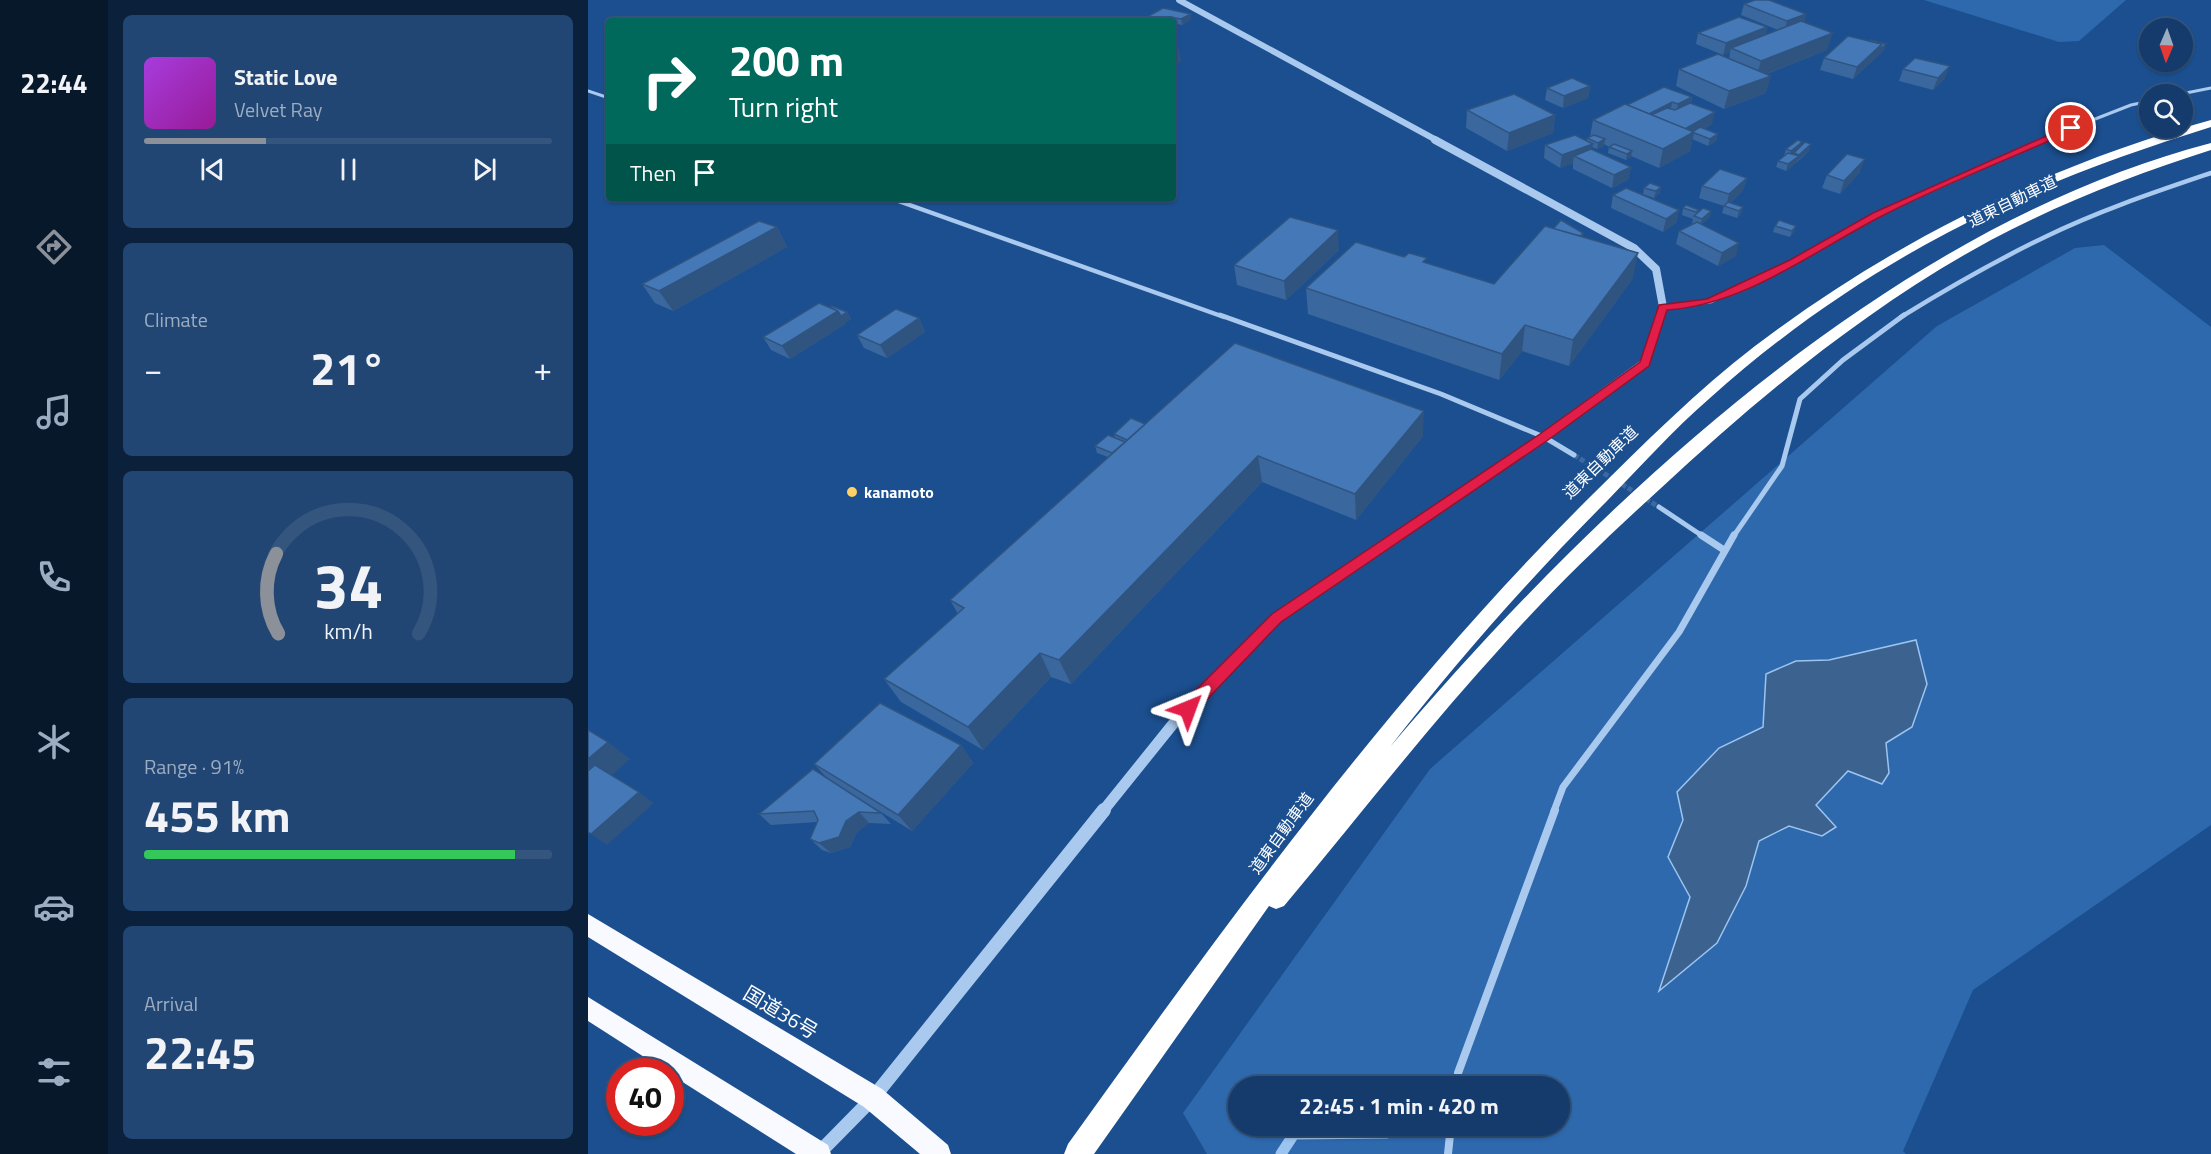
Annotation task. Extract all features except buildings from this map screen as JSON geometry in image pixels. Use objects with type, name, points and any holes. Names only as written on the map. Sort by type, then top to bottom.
[{"type":"highway","name":"道東自動車道","points":[[1078,1154],[1172,1021],[1357,771],[1473,629],[1582,513],[1712,388],[1815,309],[1908,249],[2003,201],[2149,141],[2211,123]]},
{"type":"highway","name":"道東自動車道","points":[[1172,1021],[1498,637],[1608,524],[1746,404],[1845,326],[1940,266],[2023,219],[2177,157],[2211,146]]},
{"type":"highway","name":"国道36号","points":[[588,925],[873,1098],[939,1154]]},
{"type":"highway","points":[[588,1008],[818,1154]]},
{"type":"street","points":[[818,1154],[873,1098],[1173,724],[1276,618],[1544,437],[1645,363],[1663,307],[1656,269],[1634,248],[1179,0]]},
{"type":"street","points":[[2193,92],[2211,88]]},
{"type":"street","points":[[588,91],[606,97]]},
{"type":"street","points":[[1663,307],[1694,305],[1711,301],[1794,262],[1876,215],[1968,172],[2051,136],[2139,103]]},
{"type":"street","points":[[1458,1076],[1563,787],[1679,632],[1724,550],[1782,466],[1800,399],[1843,360],[1901,317],[1968,276],[2047,236],[2145,196],[2211,173]]},
{"type":"street","points":[[898,201],[1441,394],[1544,437],[1574,455]]},
{"type":"street","points":[[1659,507],[1724,550]]},
{"type":"street","points":[[1448,1154],[1450,1136]]},
{"type":"shaded area","points":[[1924,0],[2126,0],[2079,41],[2059,42]]},
{"type":"shaded area","points":[[2104,245],[2211,327],[2211,825],[1973,990],[1903,1151],[1906,1154],[1207,1154],[1183,1113],[1430,769],[1937,326],[2075,248]]},
{"type":"shaded area","points":[[1916,640],[1927,684],[1912,727],[1886,743],[1889,773],[1882,784],[1848,771],[1816,805],[1836,827],[1822,836],[1789,826],[1759,841],[1746,886],[1717,943],[1659,991],[1690,897],[1668,857],[1683,820],[1677,792],[1719,748],[1763,727],[1766,674],[1796,661],[1829,660]]},
{"type":"waterway","points":[[1281,1154],[1293,1136]]},
{"type":"tunnel","points":[[1574,455],[1659,507]]},
{"type":"place","name":"kanamoto","points":[[852,492]]},
{"type":"route","points":[[1188,709],[1276,618],[1544,437],[1645,363],[1663,307],[1694,305],[1711,301],[1794,262],[1876,215],[1996,159],[2071,128]]}]
